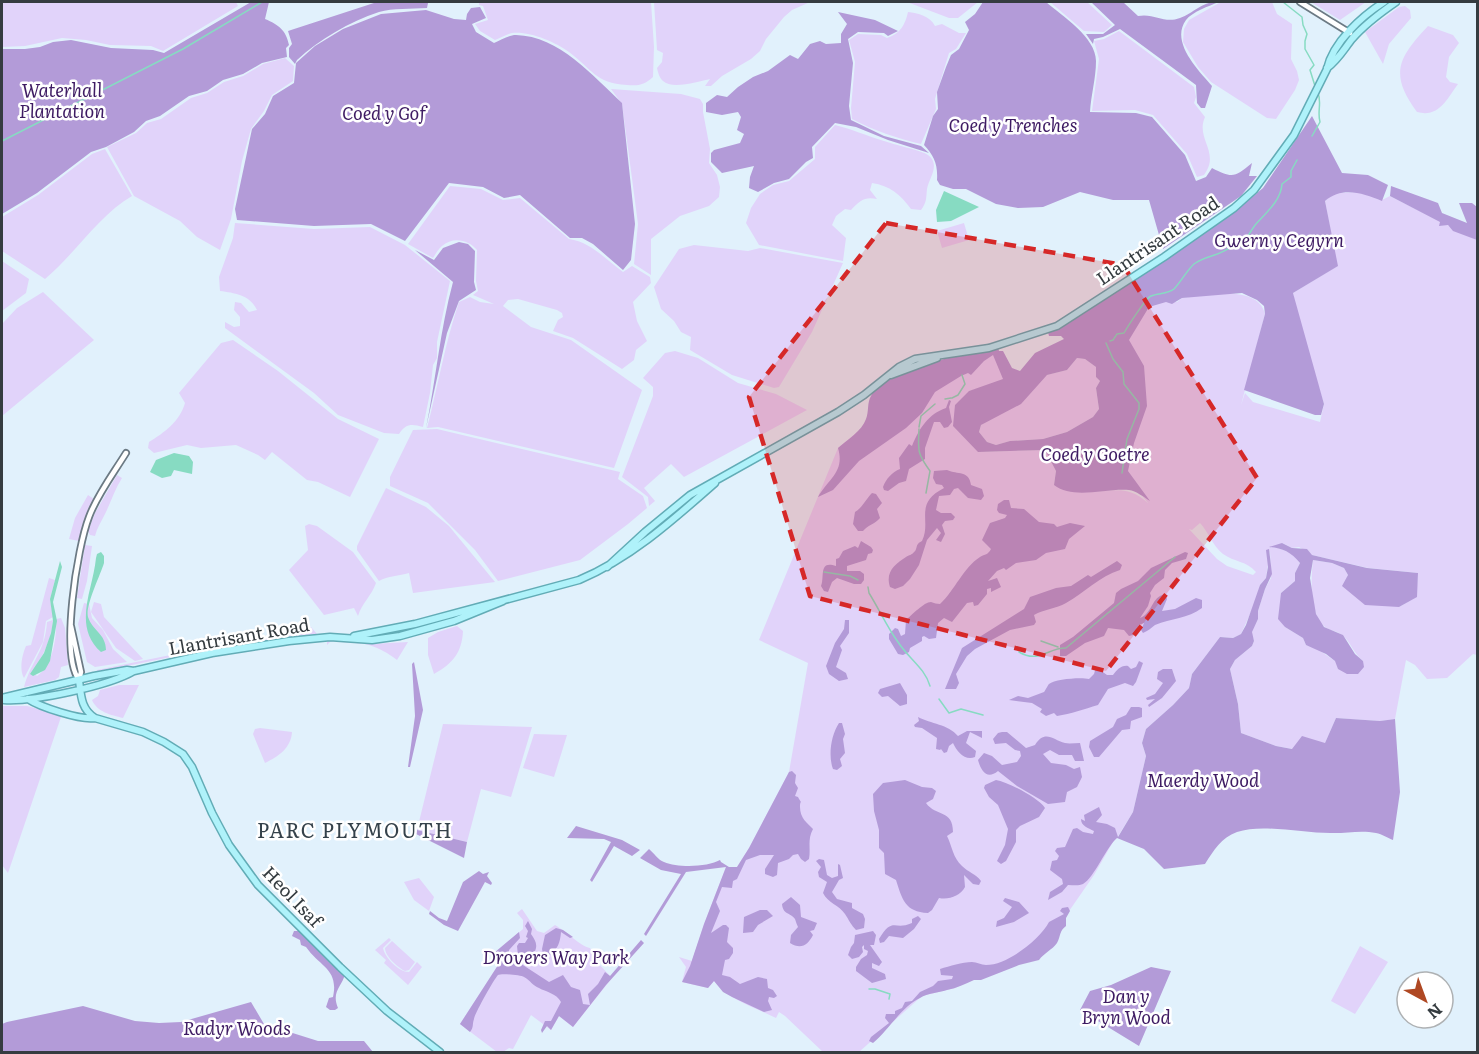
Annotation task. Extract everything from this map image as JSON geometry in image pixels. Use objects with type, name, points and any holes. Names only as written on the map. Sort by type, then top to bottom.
[{"type":"main road","name":"Llantrisant Road","points":[[2,699],[127,670],[134,671],[257,646],[330,637],[349,637],[415,624],[579,580],[607,567],[655,534],[725,475],[838,412],[864,395],[896,369],[915,359],[941,357],[996,346],[1060,324],[1158,261],[1234,208],[1258,186],[1290,142],[1327,69],[1329,59],[1367,14],[1384,2]]},
{"type":"main road","name":"Llantrisant Road","points":[[1352,34],[1396,2]]},
{"type":"main road","name":"Llantrisant Road","points":[[2,699],[28,699],[80,688],[126,676],[134,671]]},
{"type":"main road","points":[[79,681],[84,708],[95,718]]},
{"type":"main road","name":"Heol Isaf","points":[[28,699],[39,706],[81,717],[95,718],[143,732],[183,754],[192,767],[229,844],[258,885],[387,1011],[440,1053]]},
{"type":"street","points":[[1300,2],[1352,34]]},
{"type":"street","points":[[79,681],[81,672],[71,623],[81,543],[92,510],[126,453]]},
{"type":"highlighted area","points":[[886,223],[1123,265],[1257,478],[1106,671],[810,596],[749,397]]},
{"type":"green space","points":[[2,2],[236,2],[238,6],[163,51],[151,46],[110,45],[62,38],[25,46],[2,47]]},
{"type":"green space","name":"Waterhall Plantation","points":[[251,2],[269,2],[265,19],[278,26],[286,35],[289,45],[286,48],[287,57],[262,63],[243,74],[223,80],[207,91],[189,96],[160,116],[146,121],[134,132],[91,152],[37,193],[2,214],[2,49],[25,49],[71,40],[111,48],[153,50],[164,53]]},
{"type":"green space","points":[[377,2],[430,2],[427,8],[390,10],[368,16],[325,38],[306,52],[295,64],[289,57],[289,48],[292,44],[288,31]]},
{"type":"green space","points":[[479,2],[651,2],[653,77],[638,85],[616,84],[601,78],[569,52],[542,38],[512,33],[495,40],[480,31],[475,24],[488,20]]},
{"type":"green space","points":[[654,2],[810,2],[792,10],[784,17],[766,39],[760,51],[751,59],[722,76],[711,86],[705,86],[710,79],[673,85],[661,79],[657,68],[662,62],[663,53],[657,50]]},
{"type":"green space","points":[[907,2],[978,2],[958,18],[949,18]]},
{"type":"green space","name":"Coed y Trenches","points":[[983,2],[1046,2],[1069,20],[1084,35],[1095,52],[1096,67],[1090,112],[1136,113],[1152,117],[1185,155],[1196,181],[1206,177],[1212,168],[1234,175],[1252,163],[1249,176],[1257,176],[1241,196],[1163,249],[1149,200],[1113,200],[1080,192],[1043,207],[1018,208],[996,204],[966,189],[953,189],[940,185],[937,180],[935,161],[924,145],[933,116],[938,109],[937,92],[946,67],[951,55],[959,49],[969,30],[965,22],[975,14]]},
{"type":"green space","points":[[1050,2],[1087,2],[1112,25],[1104,32],[1084,31]]},
{"type":"green space","points":[[1091,2],[1123,2],[1138,16],[1174,20],[1208,3],[1219,2],[1192,14],[1182,28],[1181,37],[1188,55],[1212,86],[1205,108],[1201,108],[1197,103],[1196,85],[1120,29],[1094,39],[1093,44],[1086,34],[1103,34],[1115,25]]},
{"type":"green space","points":[[1272,2],[1277,14],[1292,24],[1291,59],[1299,80],[1276,119],[1267,118],[1211,82],[1198,67],[1183,42],[1184,29],[1189,20],[1219,3]]},
{"type":"green space","points":[[1311,2],[1366,2],[1340,20]]},
{"type":"green space","points":[[1405,6],[1410,10],[1411,18],[1389,44],[1383,64],[1365,32],[1399,7]]},
{"type":"green space","name":"Coed y Gof","points":[[480,7],[486,18],[472,24],[476,32],[494,43],[516,35],[547,42],[574,59],[622,103],[635,224],[631,260],[623,270],[593,244],[582,238],[570,238],[520,195],[504,198],[483,187],[449,183],[405,241],[371,224],[314,226],[237,220],[235,209],[252,129],[265,114],[273,96],[294,83],[296,63],[315,46],[343,29],[381,14],[426,10],[454,19],[466,20],[471,8]]},
{"type":"green space","points":[[838,12],[875,20],[898,31],[888,36],[884,33],[858,32],[848,39],[853,63],[849,106],[851,120],[884,136],[921,146],[929,153],[856,127],[835,123],[812,147],[813,158],[789,179],[774,183],[758,192],[749,188],[754,166],[722,173],[711,162],[711,153],[714,150],[740,143],[744,134],[737,130],[741,117],[738,112],[722,115],[706,112],[706,103],[717,95],[727,97],[753,77],[768,71],[790,55],[798,59],[810,44],[820,41],[826,44],[841,43],[841,34],[847,24]]},
{"type":"green space","points":[[908,12],[927,17],[935,26],[942,24],[959,33],[966,33],[956,49],[949,53],[935,99],[936,109],[921,144],[886,134],[852,119],[855,62],[849,40],[858,34],[881,35],[887,38],[892,36],[902,28]]},
{"type":"green space","points":[[1428,26],[1453,35],[1459,43],[1449,57],[1446,77],[1450,82],[1458,84],[1442,106],[1425,113],[1417,112],[1408,99],[1400,77],[1404,57]]},
{"type":"green space","points":[[1119,31],[1194,87],[1196,97],[1194,103],[1205,117],[1203,132],[1210,159],[1209,167],[1204,175],[1197,177],[1187,154],[1153,115],[1135,110],[1092,111],[1099,59],[1094,41],[1104,39]]},
{"type":"green space","points":[[285,58],[294,66],[293,81],[272,95],[251,129],[242,161],[231,219],[220,250],[197,237],[180,221],[134,196],[107,147],[136,133],[147,123],[161,119],[191,98],[207,93],[224,82],[243,76],[263,64]]},
{"type":"green space","points":[[611,89],[681,94],[700,99],[703,104],[710,149],[709,163],[717,175],[720,187],[719,197],[709,206],[680,216],[651,239],[651,275],[634,264],[638,224],[622,104]]},
{"type":"green space","points":[[1312,116],[1342,173],[1368,175],[1388,185],[1382,201],[1353,192],[1345,192],[1325,201],[1338,266],[1293,293],[1324,404],[1321,415],[1315,415],[1244,390],[1265,314],[1264,306],[1257,300],[1242,293],[1182,298],[1172,304],[1166,302],[1149,307],[1129,340],[1144,366],[1147,406],[1134,443],[1128,471],[1150,501],[1129,490],[1080,493],[1062,489],[1054,485],[1056,471],[1045,450],[978,452],[953,426],[955,405],[969,391],[1003,379],[993,355],[971,375],[968,373],[961,376],[935,392],[922,413],[906,428],[859,461],[833,490],[818,497],[838,469],[840,456],[838,448],[864,423],[870,398],[880,386],[894,377],[929,363],[998,347],[999,351],[1003,351],[1012,368],[1020,371],[1035,353],[1064,339],[1061,336],[1049,336],[1048,332],[1075,319],[1263,188]],"holes":[[[1077,358],[1085,359],[1096,367],[1096,377],[1100,381],[1096,388],[1099,409],[1093,417],[1067,432],[1043,439],[1010,441],[996,445],[987,442],[979,432],[981,425],[1021,404],[1047,375],[1067,370]]]},
{"type":"green space","points":[[835,125],[928,155],[934,167],[923,207],[921,210],[911,209],[894,192],[872,183],[870,190],[877,199],[866,199],[851,210],[845,209],[836,216],[832,225],[846,238],[843,261],[759,245],[746,223],[751,208],[760,194],[773,185],[789,181],[815,159],[815,147]]},
{"type":"green space","points":[[105,149],[132,196],[109,213],[45,279],[2,251],[2,217],[38,195],[92,154]]},
{"type":"green space","points":[[450,186],[481,189],[503,200],[520,198],[569,239],[591,247],[623,272],[632,266],[650,277],[651,283],[633,302],[637,321],[647,341],[636,350],[634,360],[622,369],[573,338],[553,331],[558,320],[563,317],[562,313],[557,310],[518,299],[508,300],[503,306],[531,327],[571,340],[642,390],[614,468],[438,427],[427,428],[459,302],[470,297],[480,302],[494,304],[473,295],[478,291],[477,250],[470,244],[461,240],[451,241],[441,247],[433,258],[408,244]]},
{"type":"green space","points":[[1391,186],[1438,203],[1442,213],[1467,223],[1459,203],[1472,203],[1477,207],[1477,240],[1453,231],[1448,225],[1439,226],[1440,222],[1390,196]]},
{"type":"green space","points":[[1361,192],[1382,200],[1390,196],[1477,240],[1477,655],[1473,654],[1447,678],[1427,679],[1415,665],[1406,660],[1395,719],[1380,721],[1336,718],[1325,743],[1293,749],[1276,746],[1241,733],[1238,704],[1230,669],[1235,660],[1252,646],[1254,641],[1251,632],[1258,619],[1258,611],[1271,578],[1270,551],[1266,578],[1260,585],[1256,601],[1241,634],[1233,638],[1220,637],[1192,674],[1189,688],[1146,729],[1142,743],[1146,756],[1133,812],[1067,914],[1053,940],[955,988],[922,996],[859,1052],[823,1052],[779,1012],[776,1018],[734,998],[714,981],[708,988],[682,982],[686,967],[679,957],[692,961],[726,867],[737,867],[789,772],[808,663],[759,640],[838,448],[926,375],[999,352],[1009,381],[969,391],[978,452],[1045,450],[1056,471],[1054,485],[1078,491],[1124,491],[1148,503],[1126,476],[1123,339],[1146,301],[1177,302],[1182,298],[1217,294],[1242,295],[1252,298],[1265,314],[1241,405],[1245,393],[1253,402],[1320,422],[1324,404],[1301,330],[1293,293],[1337,266],[1325,201],[1334,193]],"holes":[[[1200,523],[1223,554],[1249,566],[1256,572],[1253,575],[1227,566],[1217,559],[1189,529],[1192,530]],[[1282,543],[1292,548],[1299,547],[1312,555],[1368,568],[1418,573],[1416,597],[1399,607],[1346,580],[1348,575],[1344,568],[1332,563],[1313,560],[1312,595],[1316,614],[1327,628],[1345,638],[1363,661],[1335,661],[1316,648],[1306,645],[1303,638],[1285,627],[1281,593],[1295,581],[1295,573],[1300,563],[1293,554],[1279,548]]]},
{"type":"green space","points":[[235,223],[314,229],[370,227],[405,245],[450,281],[423,427],[410,425],[399,434],[384,433],[338,415],[314,393],[225,328],[225,322],[234,327],[240,326],[240,317],[234,310],[235,302],[241,303],[249,312],[257,310],[246,298],[220,291],[219,277],[233,238]]},
{"type":"green space","points":[[964,223],[969,240],[942,248],[937,231]]},
{"type":"green space","points":[[459,242],[468,244],[475,251],[476,290],[459,301],[447,333],[426,428],[453,282],[415,250],[434,260],[443,248]]},
{"type":"green space","points":[[694,245],[748,251],[760,248],[843,263],[812,332],[779,387],[774,388],[732,375],[690,350],[691,337],[681,332],[674,321],[661,309],[654,287],[679,249]]},
{"type":"green space","points":[[2,261],[29,279],[26,293],[2,311]]},
{"type":"green space","points":[[43,292],[94,340],[2,416],[2,324],[17,308]]},
{"type":"green space","points":[[233,340],[278,371],[338,419],[379,439],[350,497],[318,482],[307,480],[272,452],[265,460],[236,445],[201,448],[187,445],[154,453],[148,448],[149,442],[166,430],[183,409],[185,403],[179,393],[221,343]]},
{"type":"green space","points":[[675,351],[698,358],[738,383],[776,394],[807,410],[684,477],[671,464],[644,488],[655,501],[649,506],[648,497],[622,477],[653,396],[653,387],[643,378],[665,353]]},
{"type":"green space","points":[[1077,358],[1085,359],[1096,367],[1096,377],[1100,381],[1096,388],[1099,409],[1093,417],[1067,432],[1043,439],[1010,441],[996,445],[987,442],[979,432],[981,425],[1047,375],[1067,370]]},
{"type":"green space","points":[[949,400],[951,401],[949,407],[952,422],[944,428],[940,422],[934,422],[925,448],[925,459],[909,469],[906,481],[888,491],[884,490],[883,487],[888,479],[900,469],[899,458],[909,444],[912,446],[925,423],[934,414],[946,408]]},
{"type":"green space","points":[[437,429],[620,472],[618,479],[643,496],[647,508],[580,560],[498,581],[475,550],[428,503],[390,486],[390,477],[413,430]]},
{"type":"green space","points":[[947,470],[968,477],[971,485],[982,489],[984,496],[981,500],[968,498],[958,488],[954,489],[950,495],[939,496],[936,510],[941,513],[951,513],[955,517],[953,520],[945,521],[942,525],[945,534],[941,542],[936,540],[941,533],[937,528],[927,540],[919,565],[910,579],[903,586],[895,589],[890,587],[889,577],[892,569],[913,553],[918,543],[922,541],[929,500],[944,488],[936,484],[933,478],[934,471]]},
{"type":"green space","points":[[117,475],[122,478],[95,536],[90,535],[88,531],[95,513]]},
{"type":"green space","points":[[386,488],[426,507],[449,526],[495,582],[413,593],[409,573],[379,581],[357,550],[357,546]]},
{"type":"green space","points":[[872,493],[876,494],[882,503],[877,509],[880,518],[863,531],[858,531],[853,524],[855,512]]},
{"type":"green space","points":[[88,495],[94,499],[85,518],[79,541],[69,539],[75,518]]},
{"type":"green space","points":[[1009,500],[1011,508],[1024,509],[1039,522],[1054,524],[1057,527],[1070,523],[1085,526],[1069,539],[1065,549],[1046,553],[1036,560],[1016,563],[1006,570],[1004,568],[997,571],[988,581],[997,578],[1001,587],[991,592],[991,588],[987,589],[987,594],[978,605],[974,606],[973,602],[967,603],[952,622],[944,618],[938,623],[936,638],[929,639],[924,636],[922,641],[910,648],[909,652],[903,655],[898,654],[889,639],[889,634],[895,628],[901,636],[905,634],[906,620],[928,603],[940,604],[969,567],[989,552],[991,549],[982,540],[990,523],[1005,518],[1007,515],[997,510],[998,504]]},
{"type":"green space","points":[[309,524],[317,526],[353,552],[376,583],[358,616],[354,608],[324,615],[289,570],[308,550],[305,526]]},
{"type":"green space","points":[[861,541],[871,547],[872,553],[868,554],[866,560],[847,566],[847,571],[860,571],[864,574],[864,580],[861,584],[854,584],[837,578],[832,582],[828,592],[824,591],[821,586],[824,567],[836,566],[836,559],[843,551],[855,546],[858,548]]},
{"type":"green space","points":[[1282,543],[1292,548],[1307,549],[1312,555],[1367,568],[1418,573],[1417,597],[1399,607],[1365,605],[1342,586],[1348,575],[1344,568],[1332,563],[1313,560],[1310,578],[1316,614],[1324,627],[1343,635],[1355,654],[1363,661],[1364,667],[1358,674],[1347,674],[1338,669],[1335,661],[1306,645],[1303,638],[1285,627],[1278,619],[1281,593],[1295,581],[1295,573],[1300,563],[1286,551],[1269,547]]},
{"type":"green space","points":[[85,545],[92,546],[82,599],[77,598]]},
{"type":"green space","name":"Maerdy Wood","points":[[1269,549],[1272,574],[1252,632],[1254,641],[1252,646],[1235,660],[1230,669],[1238,704],[1241,733],[1276,746],[1292,749],[1302,736],[1325,743],[1336,718],[1380,721],[1395,719],[1400,792],[1393,840],[1366,832],[1323,833],[1259,828],[1237,832],[1222,841],[1205,864],[1164,869],[1144,849],[1117,838],[1087,881],[1081,885],[1068,885],[1062,892],[1048,900],[1050,892],[1063,884],[1062,879],[1050,870],[1052,861],[1057,860],[1059,856],[1055,851],[1057,848],[1065,847],[1073,829],[1077,828],[1093,834],[1094,831],[1082,823],[1081,819],[1085,821],[1084,815],[1099,807],[1102,815],[1096,822],[1115,828],[1118,837],[1133,812],[1146,756],[1142,743],[1146,729],[1189,688],[1192,674],[1220,637],[1233,638],[1241,634],[1260,585],[1266,578],[1268,567],[1266,550]]},
{"type":"green space","points":[[1185,552],[1188,553],[1186,559],[1172,563],[1165,570],[1164,578],[1155,585],[1150,593],[1148,606],[1140,618],[1147,613],[1157,598],[1165,594],[1167,599],[1162,611],[1175,609],[1196,598],[1202,600],[1202,608],[1191,614],[1155,625],[1143,633],[1141,630],[1144,623],[1139,625],[1133,635],[1129,636],[1124,630],[1108,628],[1104,636],[1085,643],[1066,656],[1060,656],[1060,645],[1114,603],[1116,593],[1138,581],[1151,568]]},
{"type":"green space","points":[[1117,561],[1122,565],[1120,570],[1106,576],[1066,603],[1034,615],[1036,622],[1034,625],[1010,630],[975,649],[967,656],[956,674],[959,683],[956,689],[945,689],[962,648],[1024,609],[1030,597],[1056,588],[1071,586]]},
{"type":"green space","points":[[49,578],[55,580],[50,599],[53,617],[46,621],[43,642],[24,678],[21,667],[23,654],[26,646],[31,645]]},
{"type":"green space","points":[[94,602],[101,604],[104,617],[143,659],[135,661],[116,648],[91,612]]},
{"type":"green space","points":[[84,603],[89,604],[92,618],[103,630],[113,649],[127,662],[95,667],[87,662],[78,624]]},
{"type":"green space","points":[[61,618],[65,628],[68,665],[61,667],[59,677],[55,680],[24,687],[44,641],[47,622],[53,620],[46,647],[32,672],[37,676],[50,658],[55,642],[56,619]]},
{"type":"green space","points":[[845,620],[849,620],[849,633],[840,646],[842,650],[836,667],[846,673],[848,679],[839,681],[829,674],[826,666],[835,643],[844,629]]},
{"type":"green space","points":[[457,626],[463,631],[461,646],[451,662],[434,674],[428,655],[428,638]]},
{"type":"green space","points":[[311,627],[317,634],[234,645],[97,672],[97,670]]},
{"type":"green space","points":[[408,642],[397,660],[381,650],[360,643]]},
{"type":"green space","points":[[1139,661],[1143,663],[1133,686],[1125,683],[1108,689],[1098,705],[1078,711],[1046,716],[1040,712],[1042,709],[1032,703],[1009,700],[1018,696],[1028,698],[1044,692],[1049,684],[1057,681],[1074,678],[1089,679],[1096,667],[1107,675],[1113,675],[1123,666],[1131,669],[1136,667]]},
{"type":"green space","points":[[414,662],[423,710],[410,767],[408,767],[415,716],[412,664]]},
{"type":"green space","points":[[1163,669],[1172,669],[1176,681],[1162,698],[1149,707],[1148,705],[1155,699],[1147,700],[1146,698],[1155,694],[1163,683],[1157,679],[1158,672]]},
{"type":"green space","points":[[900,683],[907,695],[907,704],[900,706],[888,696],[882,697],[878,693],[880,689]]},
{"type":"green space","points":[[119,685],[139,685],[123,718],[101,710],[92,700],[98,696],[100,690]]},
{"type":"green space","points":[[2,706],[27,706],[58,714],[61,717],[8,873],[2,865]]},
{"type":"green space","points":[[1131,707],[1142,708],[1142,717],[1131,721],[1130,729],[1122,730],[1099,757],[1094,757],[1089,747],[1090,741],[1113,727],[1117,719],[1126,715]]},
{"type":"green space","points":[[918,717],[944,727],[958,736],[967,731],[982,731],[982,738],[970,732],[966,743],[976,751],[975,757],[968,758],[962,755],[953,743],[947,752],[936,749],[937,738],[922,728],[915,727],[914,725],[919,721]]},
{"type":"green space","points":[[839,723],[842,723],[845,734],[843,739],[845,753],[840,759],[842,766],[837,770],[833,769],[831,764],[831,752],[832,739]]},
{"type":"green space","points":[[443,724],[532,727],[511,797],[481,789],[467,842],[417,830]]},
{"type":"green space","points":[[255,729],[292,732],[289,743],[283,751],[265,763],[253,734]]},
{"type":"green space","points":[[1002,732],[1007,732],[1026,748],[1046,737],[1065,743],[1080,743],[1084,761],[1075,761],[1072,755],[1059,755],[1050,750],[1043,754],[1051,763],[1066,765],[1074,769],[1080,767],[1082,777],[1077,787],[1067,792],[1065,802],[1048,804],[1017,786],[998,771],[991,775],[983,771],[978,760],[984,753],[992,756],[1002,765],[1017,762],[1021,756],[1020,751],[1006,743],[995,744],[993,739]]},
{"type":"green space","points":[[534,734],[567,735],[554,777],[523,768]]},
{"type":"green space","points":[[792,771],[796,775],[795,783],[798,788],[795,796],[801,802],[801,814],[813,829],[809,859],[805,862],[798,854],[793,855],[778,863],[777,875],[773,877],[765,874],[765,869],[774,855],[760,855],[746,860],[737,879],[733,881],[732,888],[722,887],[716,902],[720,911],[711,933],[723,925],[729,928],[727,942],[733,948],[733,953],[729,959],[725,960],[722,975],[740,984],[758,977],[767,979],[768,988],[773,990],[777,996],[769,997],[768,1001],[772,1010],[764,1012],[723,992],[714,981],[708,988],[682,982],[726,867],[686,872],[646,936],[644,934],[681,874],[661,870],[640,858],[649,849],[660,860],[670,864],[701,865],[720,860],[729,867],[737,867],[789,772]]},
{"type":"green space","points":[[905,780],[936,791],[933,799],[926,803],[950,820],[953,832],[947,836],[955,856],[962,866],[981,881],[979,885],[973,884],[964,875],[963,890],[954,897],[939,898],[928,913],[909,907],[900,893],[896,880],[885,874],[884,853],[879,848],[879,830],[874,811],[873,794],[883,783]]},
{"type":"green space","points":[[996,780],[1023,791],[1045,808],[1039,817],[1016,830],[1016,842],[1006,861],[1001,864],[997,861],[1005,845],[1008,829],[998,805],[989,797],[984,788],[985,785]]},
{"type":"green space","points":[[576,826],[622,840],[640,850],[632,856],[614,846],[592,882],[590,880],[611,842],[604,839],[567,838]]},
{"type":"green space","points":[[417,830],[467,842],[464,858],[416,834]]},
{"type":"green space","points":[[824,860],[827,875],[832,878],[838,876],[838,864],[840,865],[843,878],[839,880],[832,892],[837,899],[852,903],[852,908],[863,914],[864,928],[856,930],[843,911],[823,893],[827,882],[819,877],[818,872],[821,867],[816,861]]},
{"type":"green space","points":[[479,871],[483,874],[489,872],[487,876],[492,883],[491,885],[485,882],[458,931],[444,925],[429,914],[430,911],[447,921],[463,882]]},
{"type":"green space","points":[[419,878],[434,897],[429,911],[414,900],[404,882]]},
{"type":"green space","points":[[791,897],[800,905],[801,917],[817,923],[814,930],[810,931],[813,935],[811,939],[801,946],[790,943],[791,935],[798,927],[795,919],[785,912],[782,904]]},
{"type":"green space","points":[[1005,898],[1019,902],[1029,913],[1014,922],[996,927],[997,921],[1004,918],[1012,907],[1003,901]]},
{"type":"green space","points":[[1068,907],[1070,911],[1066,918],[1066,926],[1057,943],[1039,960],[981,980],[974,980],[923,996],[907,1007],[873,1043],[869,1041],[889,1023],[885,1018],[886,1014],[895,1014],[895,1011],[902,1008],[905,1002],[912,1001],[920,992],[938,981],[952,979],[953,976],[941,975],[940,969],[964,963],[974,962],[986,965],[1004,961],[1031,943],[1049,922],[1064,914],[1060,911],[1062,908]]},
{"type":"green space","name":"Drovers Way Park","points":[[522,909],[537,931],[544,933],[555,925],[590,948],[598,963],[612,978],[573,1027],[559,1016],[551,1030],[531,1015],[513,1049],[497,1052],[460,1024],[502,959],[494,953],[523,929],[523,920],[517,913]]},
{"type":"green space","points":[[760,910],[767,910],[773,916],[758,925],[753,932],[743,933],[744,917]]},
{"type":"green space","points":[[918,916],[921,919],[903,938],[889,936],[880,943],[879,939],[888,928],[912,923],[912,919]]},
{"type":"green space","points":[[528,921],[536,944],[535,951],[527,955],[533,961],[530,964],[518,956],[517,946],[519,943],[525,943],[528,938],[525,926]]},
{"type":"green space","points":[[556,928],[573,937],[570,938],[561,932],[555,950],[549,955],[543,954],[545,935]]},
{"type":"green space","points":[[294,931],[299,931],[331,964],[345,974],[336,993],[338,1008],[335,1010],[326,1007],[329,998],[333,997],[331,974],[306,947],[301,945],[300,940],[292,936]]},
{"type":"green space","points":[[873,931],[876,935],[874,945],[870,945],[882,962],[879,966],[872,963],[872,968],[885,974],[886,979],[872,983],[856,971],[861,959],[867,955],[868,951],[864,949],[864,945],[859,957],[852,959],[848,955],[855,935]]},
{"type":"green space","points":[[519,932],[520,938],[509,950],[509,956],[549,982],[563,975],[571,987],[580,990],[583,1004],[590,1005],[588,994],[605,972],[610,976],[641,940],[644,943],[606,985],[573,1027],[559,1016],[551,1030],[547,1026],[542,1033],[545,1021],[551,1021],[561,1002],[554,995],[537,987],[524,977],[503,974],[498,975],[489,990],[475,1016],[470,1032],[460,1024],[502,959],[494,953]]},
{"type":"green space","points":[[389,938],[391,940],[383,948],[393,964],[409,972],[417,962],[422,967],[408,985],[384,963],[386,960],[375,950]]},
{"type":"green space","points":[[392,941],[415,962],[409,970],[405,971],[398,967],[387,954],[385,948]]},
{"type":"green space","points":[[1360,946],[1388,962],[1355,1014],[1331,1001]]},
{"type":"green space","name":"Dan y Bryn Wood","points":[[1151,967],[1171,971],[1139,1046],[1080,1010],[1090,991],[1111,985]]},
{"type":"green space","name":"Radyr Woods","points":[[251,1002],[264,1024],[318,1041],[364,1041],[373,1052],[2,1052],[2,1024],[83,1006],[135,1021],[159,1023],[181,1022]]},
{"type":"shaded area","points":[[944,191],[979,207],[951,221],[937,222],[936,210]]},
{"type":"shaded area","points":[[174,453],[189,456],[193,462],[192,474],[174,470],[171,476],[162,478],[150,472],[156,460]]},
{"type":"shaded area","points":[[101,552],[104,556],[104,563],[91,599],[88,617],[104,640],[106,650],[101,652],[92,642],[88,631],[86,607],[97,554]]},
{"type":"shaded area","points":[[60,561],[62,567],[53,602],[57,621],[50,661],[45,670],[33,676],[30,674],[44,653],[51,633],[53,621],[50,599]]},
{"type":"waterway","points":[[2,141],[183,49],[262,2]]},
{"type":"waterway","points":[[1283,2],[1302,17],[1307,34],[1305,49],[1314,65],[1310,70],[1315,86]]},
{"type":"waterway","points":[[1312,136],[1320,122],[1318,93]]},
{"type":"waterway","points":[[1110,341],[1117,334],[1124,333],[1151,296],[1174,289],[1194,264],[1232,246],[1241,245],[1276,201],[1282,184],[1291,177],[1291,171],[1297,160]]},
{"type":"waterway","points":[[1106,343],[1113,359],[1123,372],[1124,384],[1139,403],[1139,409],[1127,439],[1122,473]]},
{"type":"waterway","points":[[952,398],[958,395],[965,384],[962,375]]},
{"type":"waterway","points":[[945,399],[951,398]]},
{"type":"waterway","points":[[919,427],[921,416],[935,404]]},
{"type":"waterway","points":[[919,429],[919,452],[930,471],[926,493]]},
{"type":"waterway","points":[[1019,652],[1038,656],[1066,648],[1175,557]]},
{"type":"waterway","points":[[824,572],[850,576],[858,580]]},
{"type":"waterway","points":[[868,587],[869,593],[890,630],[920,668],[930,686]]},
{"type":"waterway","points":[[1041,641],[1058,647]]},
{"type":"waterway","points":[[939,699],[949,713],[961,709],[983,715]]},
{"type":"waterway","points":[[869,989],[890,994],[889,999]]},
{"type":"district","name":"PARC PLYMOUTH","points":[[355,831]]},
{"type":"park label","name":"Gwern y Cegyrn","points":[[1279,241]]},
{"type":"park label","name":"Coed y Goetre","points":[[1095,455]]}]
